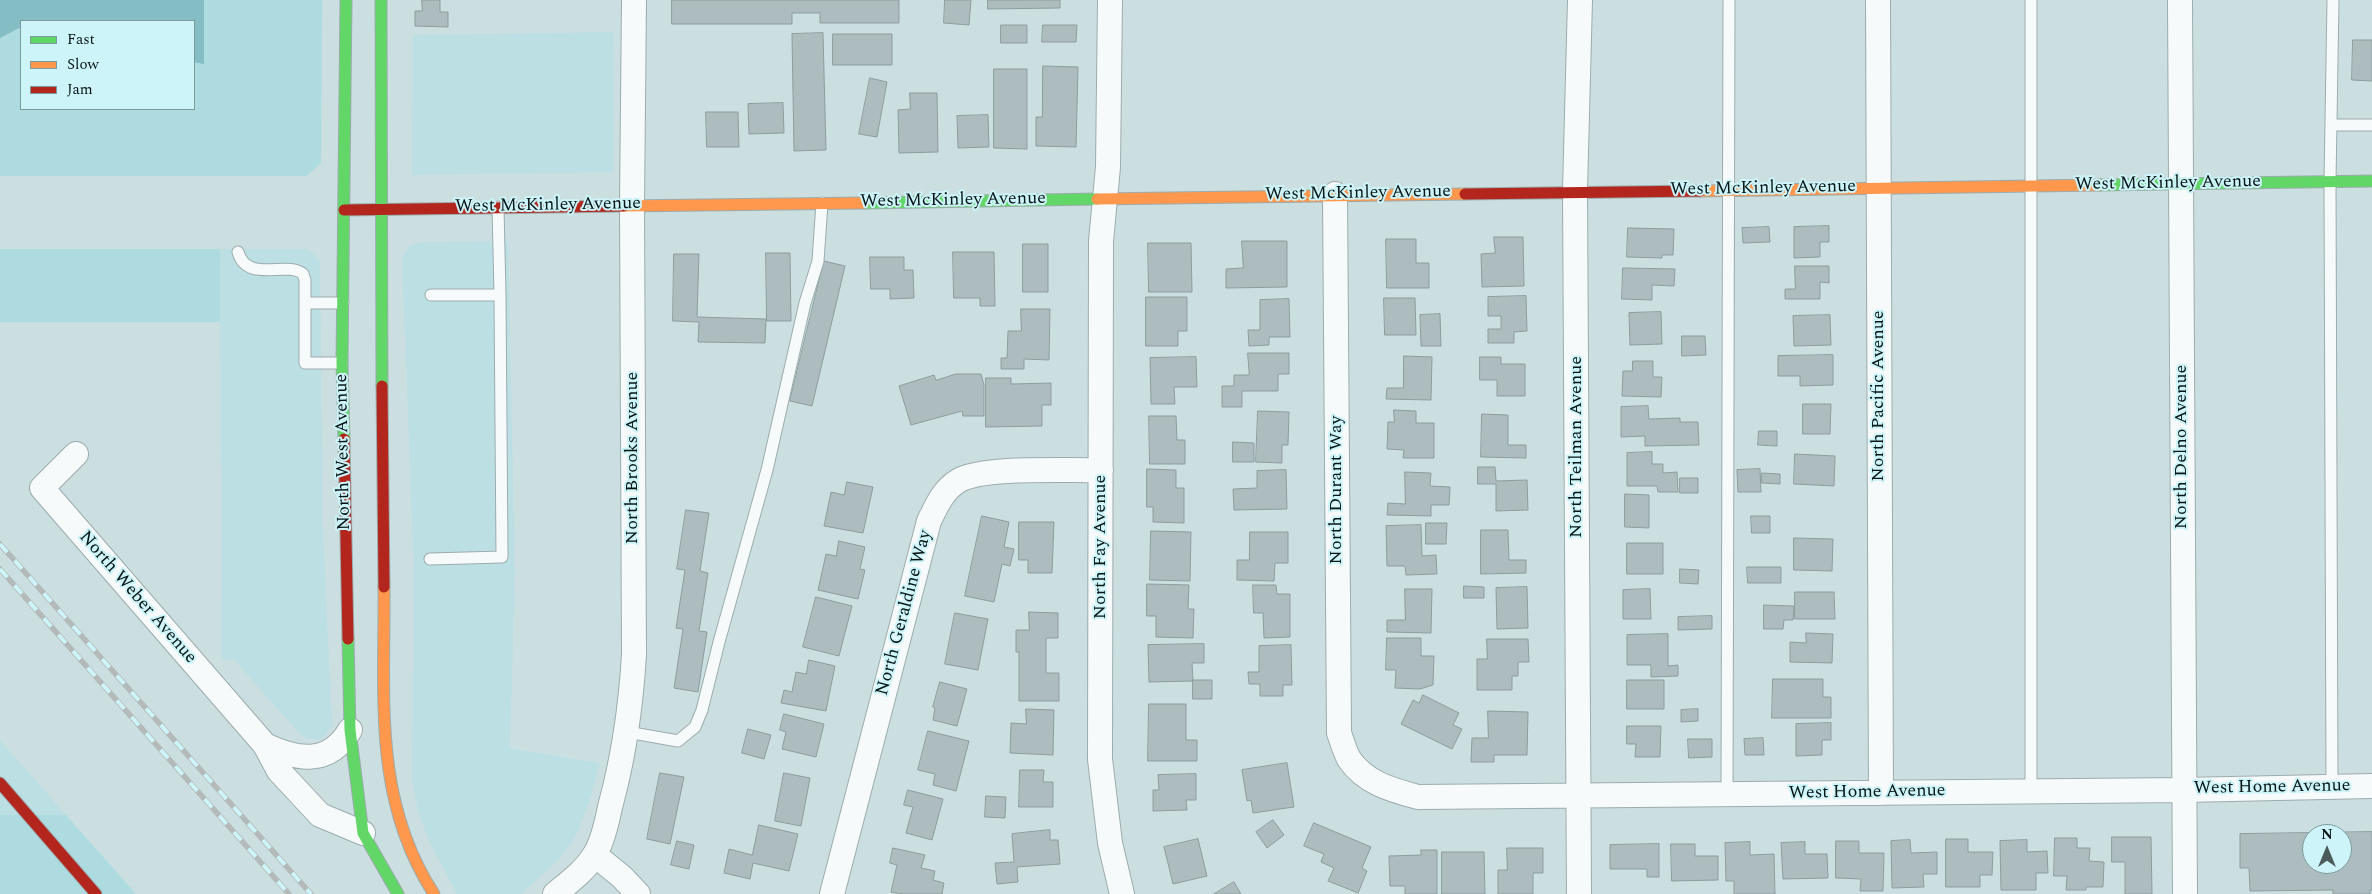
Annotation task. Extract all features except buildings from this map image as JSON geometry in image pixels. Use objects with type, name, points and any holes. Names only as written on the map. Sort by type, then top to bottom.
[{"type":"main road","name":"North West Avenue","points":[[346,0],[342,363],[351,591],[350,730],[363,833],[398,894]]},
{"type":"main road","points":[[382,0],[379,561],[388,781],[407,847],[423,878],[434,894]]},
{"type":"main road","name":"West McKinley Avenue","points":[[344,210],[1335,194],[2180,185],[2372,181]]},
{"type":"main road","points":[[343,418],[356,465]]},
{"type":"main road","points":[[373,664],[384,688]]},
{"type":"main road","points":[[0,783],[96,894]]},
{"type":"street","name":"North Brooks Avenue","points":[[554,894],[577,876],[595,855],[616,785],[627,732],[634,654],[632,205],[634,0]]},
{"type":"street","name":"North Fay Avenue","points":[[1110,0],[1108,167],[1101,241],[1100,759],[1110,843],[1122,894]]},
{"type":"street","name":"North Teilman Avenue","points":[[1579,894],[1575,191],[1580,0]]},
{"type":"street","name":"North Pacific Avenue","points":[[1878,0],[1877,188],[1881,793]]},
{"type":"street","name":"North Delno Avenue","points":[[2180,0],[2185,894]]},
{"type":"street","name":"North Durant Way","points":[[1335,194],[1339,733],[1349,759],[1367,777]]},
{"type":"street","name":"North Weber Avenue","points":[[76,454],[42,488],[265,745],[279,771],[320,815],[363,833]]},
{"type":"street","name":"North Geraldine Way","points":[[832,894],[929,521],[940,498],[958,481],[984,472],[1101,470]]},
{"type":"street","name":"North Weber Avenue","points":[[265,745],[296,756],[317,757],[339,745],[350,730]]},
{"type":"street","name":"West Home Avenue","points":[[1367,777],[1389,789],[1418,797],[1579,797],[2372,786]]},
{"type":"street","points":[[595,855],[622,877],[638,894]]},
{"type":"street","points":[[378,861],[412,894]]},
{"type":"lane","points":[[1727,794],[1729,0]]},
{"type":"lane","points":[[2031,0],[2031,791]]},
{"type":"lane","points":[[2332,787],[2330,182],[2333,0]]},
{"type":"lane","points":[[2331,125],[2372,125]]},
{"type":"lane","points":[[627,732],[678,741],[695,727],[702,710],[718,642],[767,470],[805,303],[818,261],[822,202]]},
{"type":"lane","points":[[430,559],[502,557],[498,207]]},
{"type":"lane","points":[[238,252],[242,261],[257,270],[300,271],[305,280],[305,363],[342,363]]},
{"type":"lane","points":[[432,295],[500,295]]},
{"type":"lane","points":[[306,303],[343,303]]},
{"type":"shaded area","points":[[0,0],[322,0],[321,163],[307,176],[0,176]]},
{"type":"shaded area","points":[[0,0],[204,0],[204,64],[195,62],[195,20],[20,20],[20,28],[0,38]]},
{"type":"shaded area","points":[[614,32],[613,172],[412,175],[413,35]]},
{"type":"shaded area","points":[[508,241],[515,572],[510,748],[600,763],[589,803],[576,836],[559,860],[521,894],[457,894],[429,841],[418,811],[412,782],[414,573],[402,259],[408,247],[421,242]]},
{"type":"shaded area","points":[[0,249],[220,249],[220,322],[0,322]]},
{"type":"shaded area","points":[[220,249],[308,249],[320,260],[323,532],[332,725],[325,736],[320,739],[307,739],[301,735],[234,660],[222,660]]},
{"type":"shaded area","points":[[0,740],[66,815],[0,815]]},
{"type":"shaded area","points":[[0,815],[66,815],[136,894],[0,894]]},
{"type":"railway","points":[[0,544],[311,894]]},
{"type":"railway","points":[[0,569],[289,894]]},
{"type":"traffic: fast","points":[[344,439],[342,363],[346,0]]},
{"type":"traffic: fast","points":[[381,0],[382,386]]},
{"type":"traffic: fast","points":[[2100,185],[2372,181]]},
{"type":"traffic: fast","points":[[864,203],[1097,199]]},
{"type":"traffic: fast","points":[[348,639],[350,730],[363,833],[398,894]]},
{"type":"traffic: slow","points":[[1700,191],[2100,185]]},
{"type":"traffic: slow","points":[[1097,199],[1465,194]]},
{"type":"traffic: slow","points":[[624,206],[864,203]]},
{"type":"traffic: slow","points":[[384,587],[384,707],[391,784],[400,821],[414,858],[434,894]]},
{"type":"traffic: jam","points":[[1465,194],[1700,191]]},
{"type":"traffic: jam","points":[[344,210],[624,206]]},
{"type":"traffic: jam","points":[[382,386],[384,587]]},
{"type":"traffic: jam","points":[[344,439],[348,639]]},
{"type":"traffic: jam","points":[[0,783],[96,894]]}]
